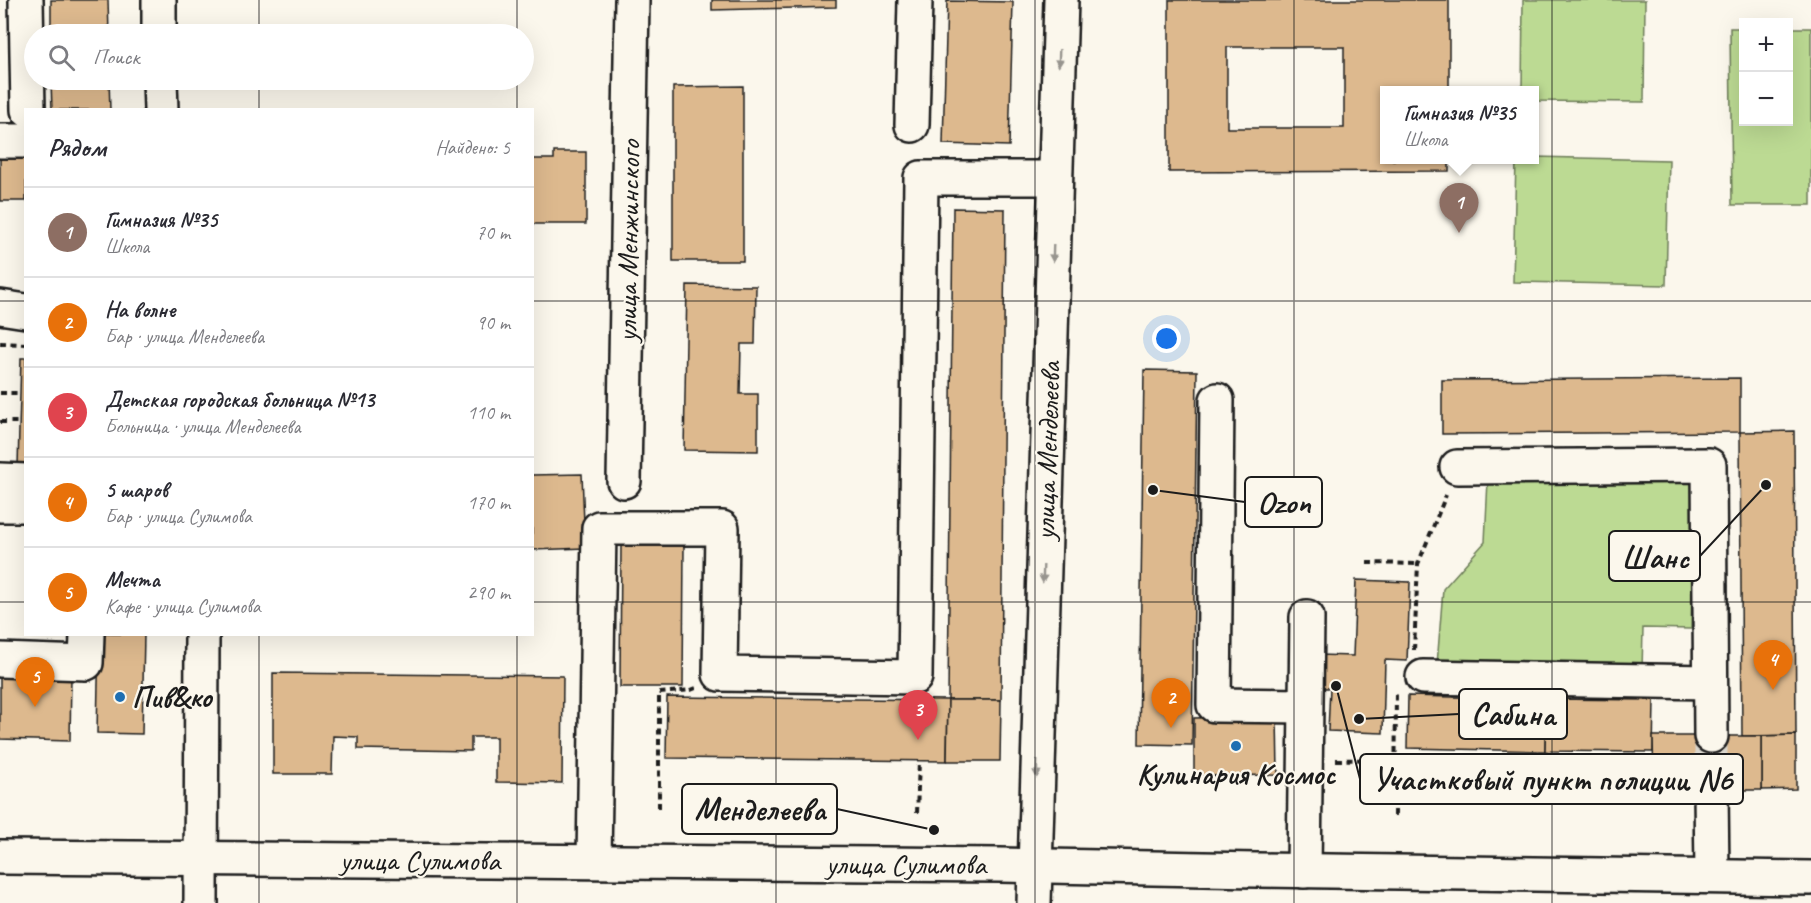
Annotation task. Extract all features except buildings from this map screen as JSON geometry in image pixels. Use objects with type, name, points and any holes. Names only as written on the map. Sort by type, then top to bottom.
[{"type":"main road","points":[[26,0],[26,24]]},
{"type":"main road","points":[[159,0],[159,24]]},
{"type":"main road","name":"улица Менжинского","points":[[624,481],[619,271],[632,0]]},
{"type":"main road","points":[[912,125],[915,0]]},
{"type":"main road","name":"улица Менделеева","points":[[1034,903],[1061,0]]},
{"type":"main road","points":[[28,90],[28,108]]},
{"type":"main road","points":[[160,90],[161,108]]},
{"type":"main road","points":[[0,141],[24,141]]},
{"type":"main road","points":[[594,861],[599,528],[722,528],[720,674],[915,677],[921,178],[1055,178]]},
{"type":"main road","points":[[0,307],[24,311]]},
{"type":"main road","points":[[1217,400],[1214,705],[1305,706]]},
{"type":"main road","points":[[1458,467],[1709,465],[1711,736]]},
{"type":"main road","points":[[0,480],[24,481]]},
{"type":"main road","points":[[0,504],[24,505]]},
{"type":"main road","points":[[1304,871],[1306,617]]},
{"type":"main road","points":[[0,660],[86,663],[87,636]]},
{"type":"main road","points":[[201,903],[202,636]]},
{"type":"main road","points":[[1411,674],[1710,682]]},
{"type":"main road","points":[[1711,790],[1712,876]]},
{"type":"main road","name":"улица Сулимова","points":[[0,856],[1035,866],[1811,878]]},
{"type":"path","points":[[0,343],[24,344]]},
{"type":"path","points":[[0,393],[20,393]]},
{"type":"path","points":[[0,422],[19,422]]},
{"type":"path","points":[[1395,816],[1395,759],[1411,674],[1419,564],[1458,467]]},
{"type":"path","points":[[1367,563],[1419,564]]},
{"type":"path","points":[[659,808],[659,693],[691,690]]},
{"type":"path","points":[[1304,760],[1395,759]]},
{"type":"path","points":[[917,813],[919,761]]},
{"type":"green space","points":[[1523,0],[1645,0],[1644,102],[1539,101],[1539,86],[1522,86]]},
{"type":"green space","points":[[1730,28],[1739,28],[1739,126],[1793,126],[1793,28],[1811,28],[1811,205],[1732,205]]},
{"type":"green space","points":[[1539,157],[1669,160],[1666,285],[1513,282],[1516,164],[1539,164]]},
{"type":"green space","points":[[1694,478],[1691,629],[1643,628],[1642,671],[1437,665],[1443,589],[1485,542],[1488,480]]},
{"type":"tunnel","points":[[1711,736],[1711,790]]},
{"type":"place","name":"Гимназия №35","points":[[1459,233]]},
{"type":"place","name":"Шанс","points":[[1766,485]]},
{"type":"place","name":"Ozon","points":[[1153,490]]},
{"type":"place","name":"Участковый пункт полиции N6","points":[[1336,686]]},
{"type":"place","name":"5 шаров","points":[[1773,690]]},
{"type":"place","name":"Пив&ко","points":[[120,697]]},
{"type":"place","name":"Мечта","points":[[35,707]]},
{"type":"place","name":"Сабина","points":[[1359,719]]},
{"type":"place","name":"На волне","points":[[1171,728]]},
{"type":"place","name":"Детская городская больница №13","points":[[918,740]]},
{"type":"place","name":"Кулинария Космос","points":[[1236,746]]},
{"type":"place","name":"Менделеева","points":[[934,830]]}]
